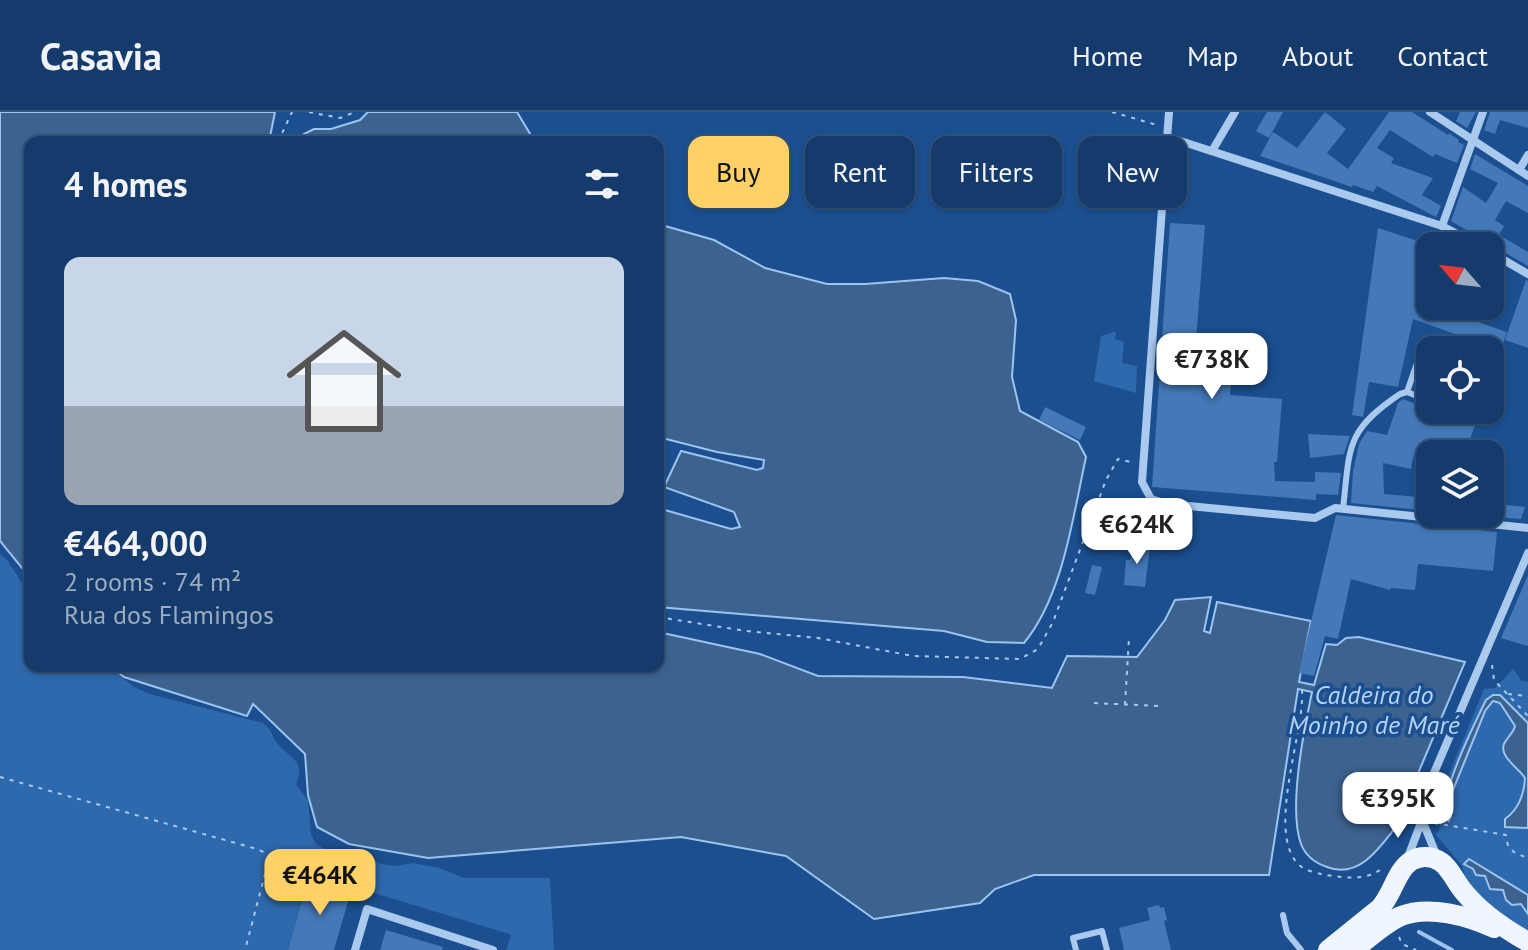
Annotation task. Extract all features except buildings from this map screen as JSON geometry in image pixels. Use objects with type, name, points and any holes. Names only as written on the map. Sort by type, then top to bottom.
[{"type":"main road","points":[[1328,950],[1387,900],[1394,872],[1424,857],[1432,858],[1450,872],[1475,904],[1509,932]]},
{"type":"main road","points":[[1394,872],[1398,897],[1404,905],[1429,913],[1444,906],[1450,898],[1454,886],[1450,872]]},
{"type":"main road","points":[[1354,950],[1404,915],[1429,913],[1453,913],[1509,932],[1528,942]]},
{"type":"street","points":[[1169,112],[1142,482],[1151,499],[1168,504],[1315,518],[1335,508],[1528,528]]},
{"type":"street","points":[[1212,151],[1235,112]]},
{"type":"street","points":[[1430,112],[1528,176]]},
{"type":"street","points":[[1442,226],[1483,112]]},
{"type":"street","points":[[1168,132],[1212,151],[1453,232]]},
{"type":"street","points":[[1519,170],[1528,155]]},
{"type":"street","points":[[1504,260],[1528,274]]},
{"type":"street","points":[[1394,872],[1412,850],[1431,780],[1528,553]]},
{"type":"street","points":[[1422,820],[1433,849],[1450,872]]},
{"type":"street","points":[[355,950],[367,909],[493,950]]},
{"type":"lane","points":[[1343,509],[1350,453],[1357,431],[1386,403],[1407,392],[1416,366]]},
{"type":"lane","points":[[1407,392],[1416,396]]},
{"type":"lane","points":[[1283,915],[1287,933],[1301,950]]},
{"type":"lane","points":[[1076,950],[1073,938],[1102,931],[1107,950]]},
{"type":"path","points":[[281,136],[292,112]]},
{"type":"path","points":[[309,112],[340,118],[355,112]]},
{"type":"path","points":[[1112,112],[1168,132]]},
{"type":"path","points":[[664,618],[818,638],[913,656],[1020,659],[1038,649],[1053,622],[1106,480],[1118,459],[1143,464]]},
{"type":"path","points":[[1125,705],[1129,638]]},
{"type":"path","points":[[1492,660],[1494,680],[1528,716]]},
{"type":"path","points":[[1302,690],[1286,799],[1292,855],[1308,871],[1345,878],[1394,872]]},
{"type":"path","points":[[1507,694],[1528,696]]},
{"type":"path","points":[[1094,703],[1158,706]]},
{"type":"path","points":[[0,777],[270,855],[245,950]]},
{"type":"path","points":[[1422,820],[1506,835],[1508,846],[1528,858]]},
{"type":"shaded area","points":[[1116,333],[1115,339],[1124,342],[1122,363],[1137,366],[1136,393],[1094,381],[1101,336]]},
{"type":"shaded area","points":[[1162,520],[1173,526],[1172,550],[1154,546]]},
{"type":"shaded area","points":[[0,554],[24,586],[24,672],[115,672],[134,687],[150,694],[263,723],[298,765],[296,785],[308,800],[311,834],[316,844],[325,849],[369,857],[381,864],[396,866],[413,863],[439,868],[464,878],[550,878],[554,950],[506,950],[509,934],[374,893],[362,894],[310,878],[288,950],[0,950]]},
{"type":"shaded area","points":[[1513,669],[1522,681],[1528,682],[1528,931],[1491,908],[1468,884],[1461,864],[1435,834],[1439,831],[1440,823],[1435,808],[1484,689],[1495,688]]},
{"type":"water","points":[[0,112],[275,112],[270,136],[24,136],[24,571],[0,541]]},
{"type":"water","points":[[368,112],[517,112],[531,136],[300,136],[314,129],[331,129],[360,120]]},
{"type":"water","points":[[664,226],[714,240],[765,268],[827,284],[944,278],[978,281],[1010,294],[1016,320],[1012,377],[1020,411],[1078,442],[1086,457],[1057,579],[1037,624],[1024,643],[987,642],[944,631],[664,608],[664,510],[731,529],[740,527],[734,512],[664,487],[681,451],[757,470],[763,468],[764,460],[664,439]]},
{"type":"water","name":"Caldeira do Moinho de Maré","points":[[1211,597],[1204,631],[1210,633],[1217,602],[1311,621],[1299,682],[1314,685],[1326,644],[1337,645],[1346,638],[1359,637],[1465,662],[1395,828],[1367,860],[1338,870],[1315,861],[1303,849],[1297,829],[1297,790],[1312,692],[1298,689],[1269,875],[1034,875],[995,889],[980,903],[874,919],[786,856],[681,837],[428,858],[349,844],[317,827],[308,795],[305,754],[253,704],[247,716],[124,677],[118,672],[664,672],[664,633],[760,654],[818,676],[963,677],[1052,688],[1067,656],[1137,657],[1165,620],[1175,600]]},
{"type":"water","points":[[1500,695],[1528,723],[1528,828],[1505,827],[1505,819],[1520,801],[1525,778],[1503,749],[1515,726],[1500,703],[1493,701],[1485,711],[1451,795],[1447,809],[1451,816],[1449,821],[1445,819],[1447,793],[1459,760],[1486,700]]},
{"type":"water","points":[[1469,859],[1528,895],[1528,914],[1521,904],[1512,905],[1506,900],[1503,890],[1490,889],[1485,876],[1476,875],[1464,864]]},
{"type":"waterway","points":[[1419,932],[1452,950]]}]
